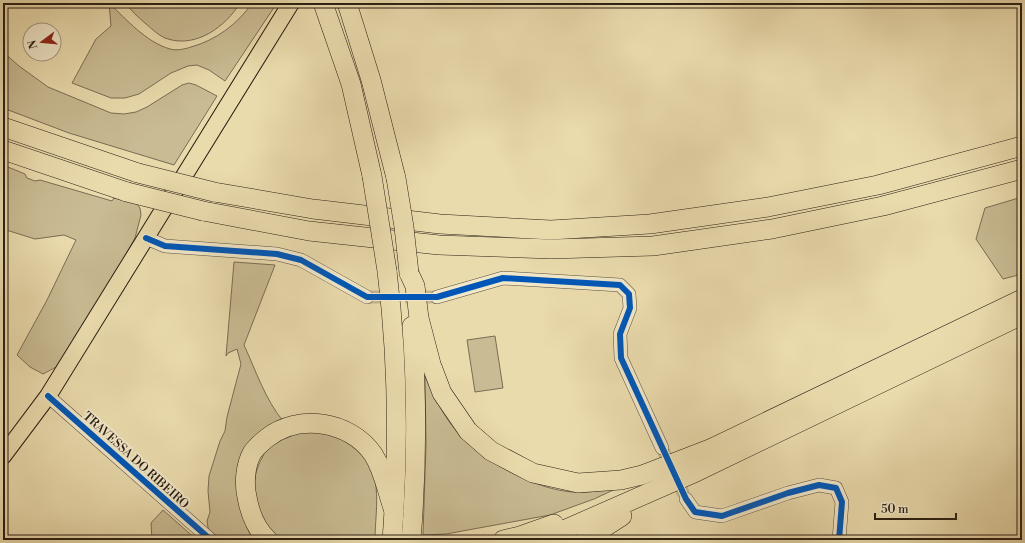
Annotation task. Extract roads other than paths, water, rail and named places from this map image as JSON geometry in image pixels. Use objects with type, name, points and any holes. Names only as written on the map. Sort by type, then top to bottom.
[{"type":"highway","points":[[347,3],[372,80],[396,178],[404,227],[409,272],[414,353],[415,397],[412,540]]},
{"type":"highway","points":[[325,6],[351,84],[372,176],[387,271],[394,340],[397,407],[392,540]]},
{"type":"highway","points":[[3,127],[138,173],[214,192],[313,210],[440,224],[551,230],[650,224],[768,208],[878,185],[1022,146]]},
{"type":"highway","points":[[3,150],[126,192],[203,211],[309,231],[439,245],[551,249],[652,246],[772,229],[883,206],[1022,169]]},
{"type":"highway","points":[[409,272],[415,286],[419,318],[431,364],[442,394],[468,431],[491,451],[533,474],[578,483],[621,480],[642,475],[712,448],[1022,299]]},
{"type":"highway","points":[[541,540],[696,472],[1022,315]]},
{"type":"highway","points":[[268,540],[253,520],[244,486],[252,453],[262,442],[275,432],[291,426],[308,423],[326,424],[342,429],[359,440],[373,454],[382,473],[394,511]]},
{"type":"highway","points":[[503,540],[542,529],[574,515],[677,469],[712,448]]},
{"type":"highway","points":[[585,540],[696,472]]},
{"type":"main road","points":[[3,456],[48,396],[291,3]]},
{"type":"street","points":[[146,238],[165,246],[277,254],[301,260],[367,297]]},
{"type":"street","points":[[437,297],[503,278],[620,285],[629,294],[630,308],[620,334],[621,358],[662,448]]},
{"type":"street","name":"TRAVESSA DO RIBEIRO","points":[[48,396],[210,540]]},
{"type":"street","points":[[686,500],[695,512],[722,516],[788,493],[818,485],[836,488],[842,502],[839,540]]},
{"type":"tunnel","points":[[367,297],[437,297]]},
{"type":"tunnel","points":[[662,448],[686,499]]}]
